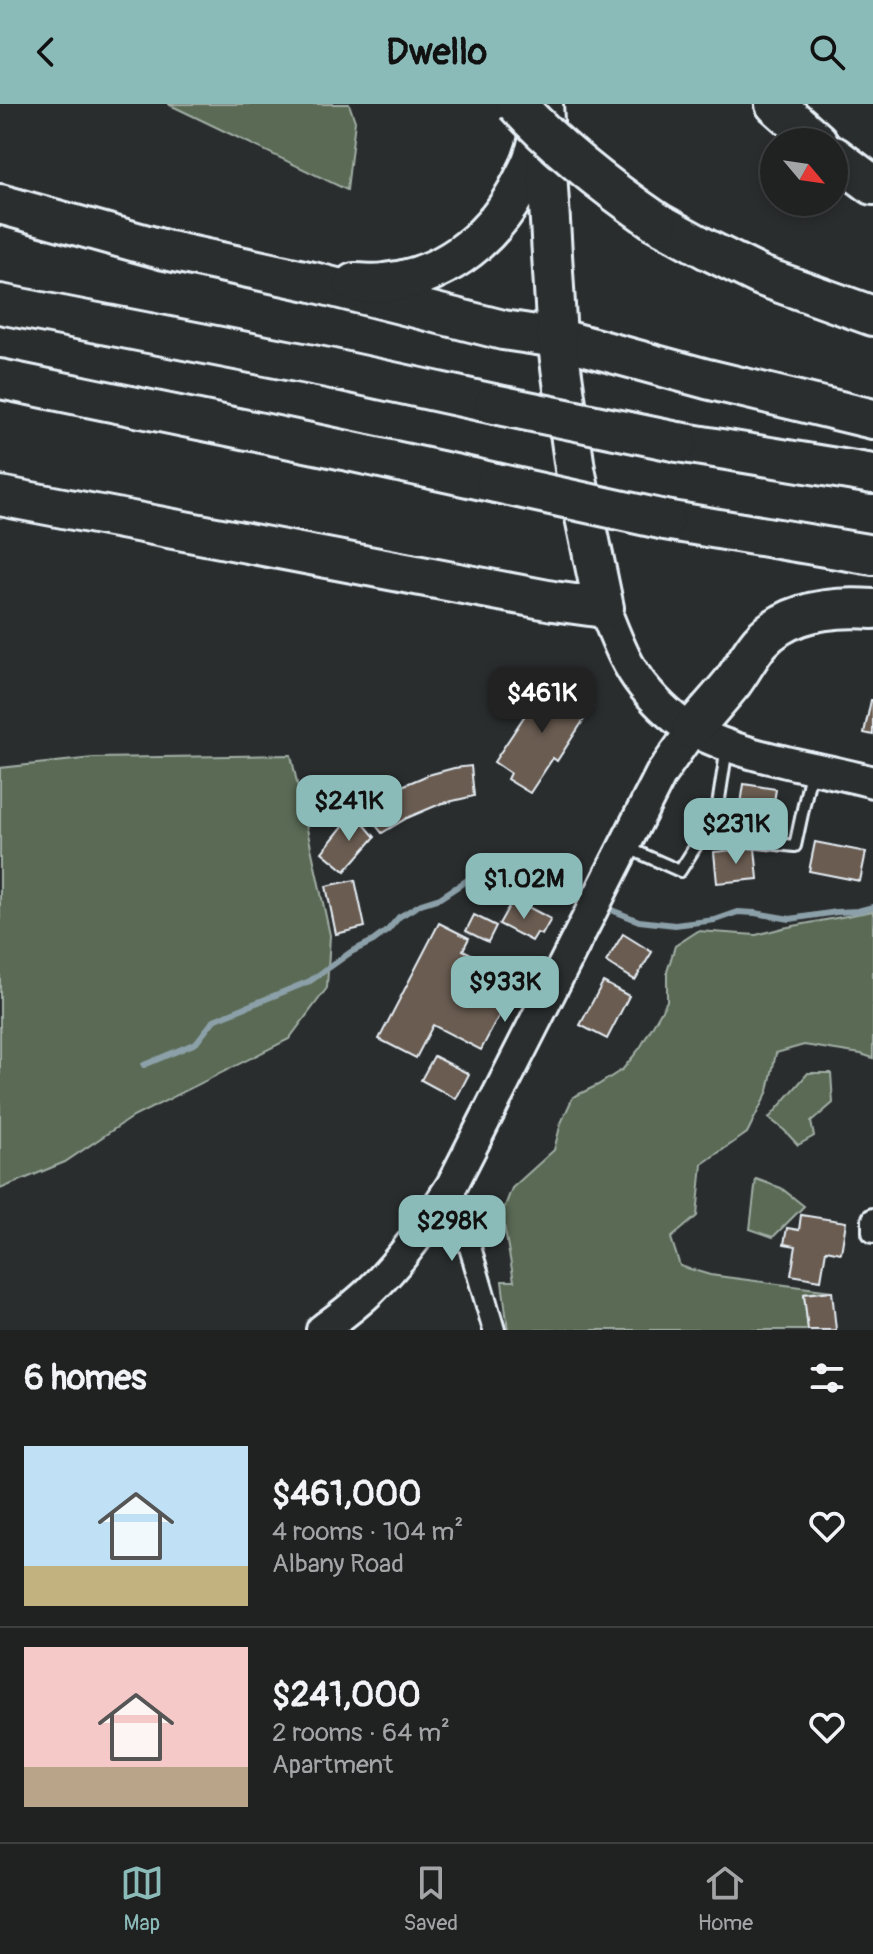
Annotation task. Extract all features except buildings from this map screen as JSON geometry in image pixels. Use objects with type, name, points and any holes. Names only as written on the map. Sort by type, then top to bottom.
[{"type":"highway","points":[[775,104],[802,128]]},
{"type":"highway","points":[[534,106],[565,154],[657,222],[761,276],[873,316]]},
{"type":"highway","points":[[313,282],[385,283],[421,275],[451,262],[473,246],[510,203],[535,157],[534,106]]},
{"type":"highway","points":[[0,496],[604,608],[575,469],[557,338],[534,106]]},
{"type":"highway","points":[[848,166],[873,185]]},
{"type":"highway","points":[[0,204],[165,250],[313,282],[488,326],[557,338],[707,379],[873,419]]},
{"type":"highway","points":[[0,304],[328,368],[678,442],[873,474]]},
{"type":"highway","points":[[0,379],[665,520],[873,555]]},
{"type":"highway","points":[[692,730],[733,682],[760,641],[781,623],[831,609],[873,609]]},
{"type":"street","points":[[604,608],[622,651],[642,686],[692,730],[727,745],[873,782]]},
{"type":"street","points":[[322,1330],[371,1290],[397,1262],[452,1185],[661,774],[692,730]]},
{"type":"street","points":[[452,1185],[494,1330]]},
{"type":"street","points":[[873,1219],[873,1232]]},
{"type":"lane","points":[[713,838],[727,745]]},
{"type":"lane","points":[[625,846],[680,871],[702,836],[795,846],[812,767]]},
{"type":"green space","points":[[168,104],[349,104],[355,121],[347,190]]},
{"type":"green space","points":[[291,755],[330,935],[327,988],[289,1039],[129,1119],[65,1162],[0,1189],[0,768],[93,758]]},
{"type":"green space","points":[[873,911],[873,1058],[804,1045],[776,1053],[768,1091],[747,1133],[702,1164],[697,1216],[671,1238],[680,1266],[710,1275],[832,1291],[804,1294],[808,1330],[508,1330],[502,1281],[514,1281],[502,1214],[512,1188],[554,1150],[561,1123],[573,1097],[623,1069],[640,1048],[667,1001],[667,972],[675,946],[698,931],[756,935]]},
{"type":"green space","points":[[808,1073],[831,1073],[833,1103],[811,1122],[814,1136],[798,1145],[769,1118]]},
{"type":"green space","points":[[756,1179],[781,1188],[804,1206],[773,1237],[750,1229]]},
{"type":"waterway","points":[[144,1065],[196,1043],[214,1020],[310,981],[351,952],[373,941],[399,917],[421,904],[440,898],[469,879],[504,866],[528,865],[559,878],[581,892]]},
{"type":"waterway","points":[[614,911],[639,921],[675,925],[715,920],[738,912],[790,919],[873,907]]}]
